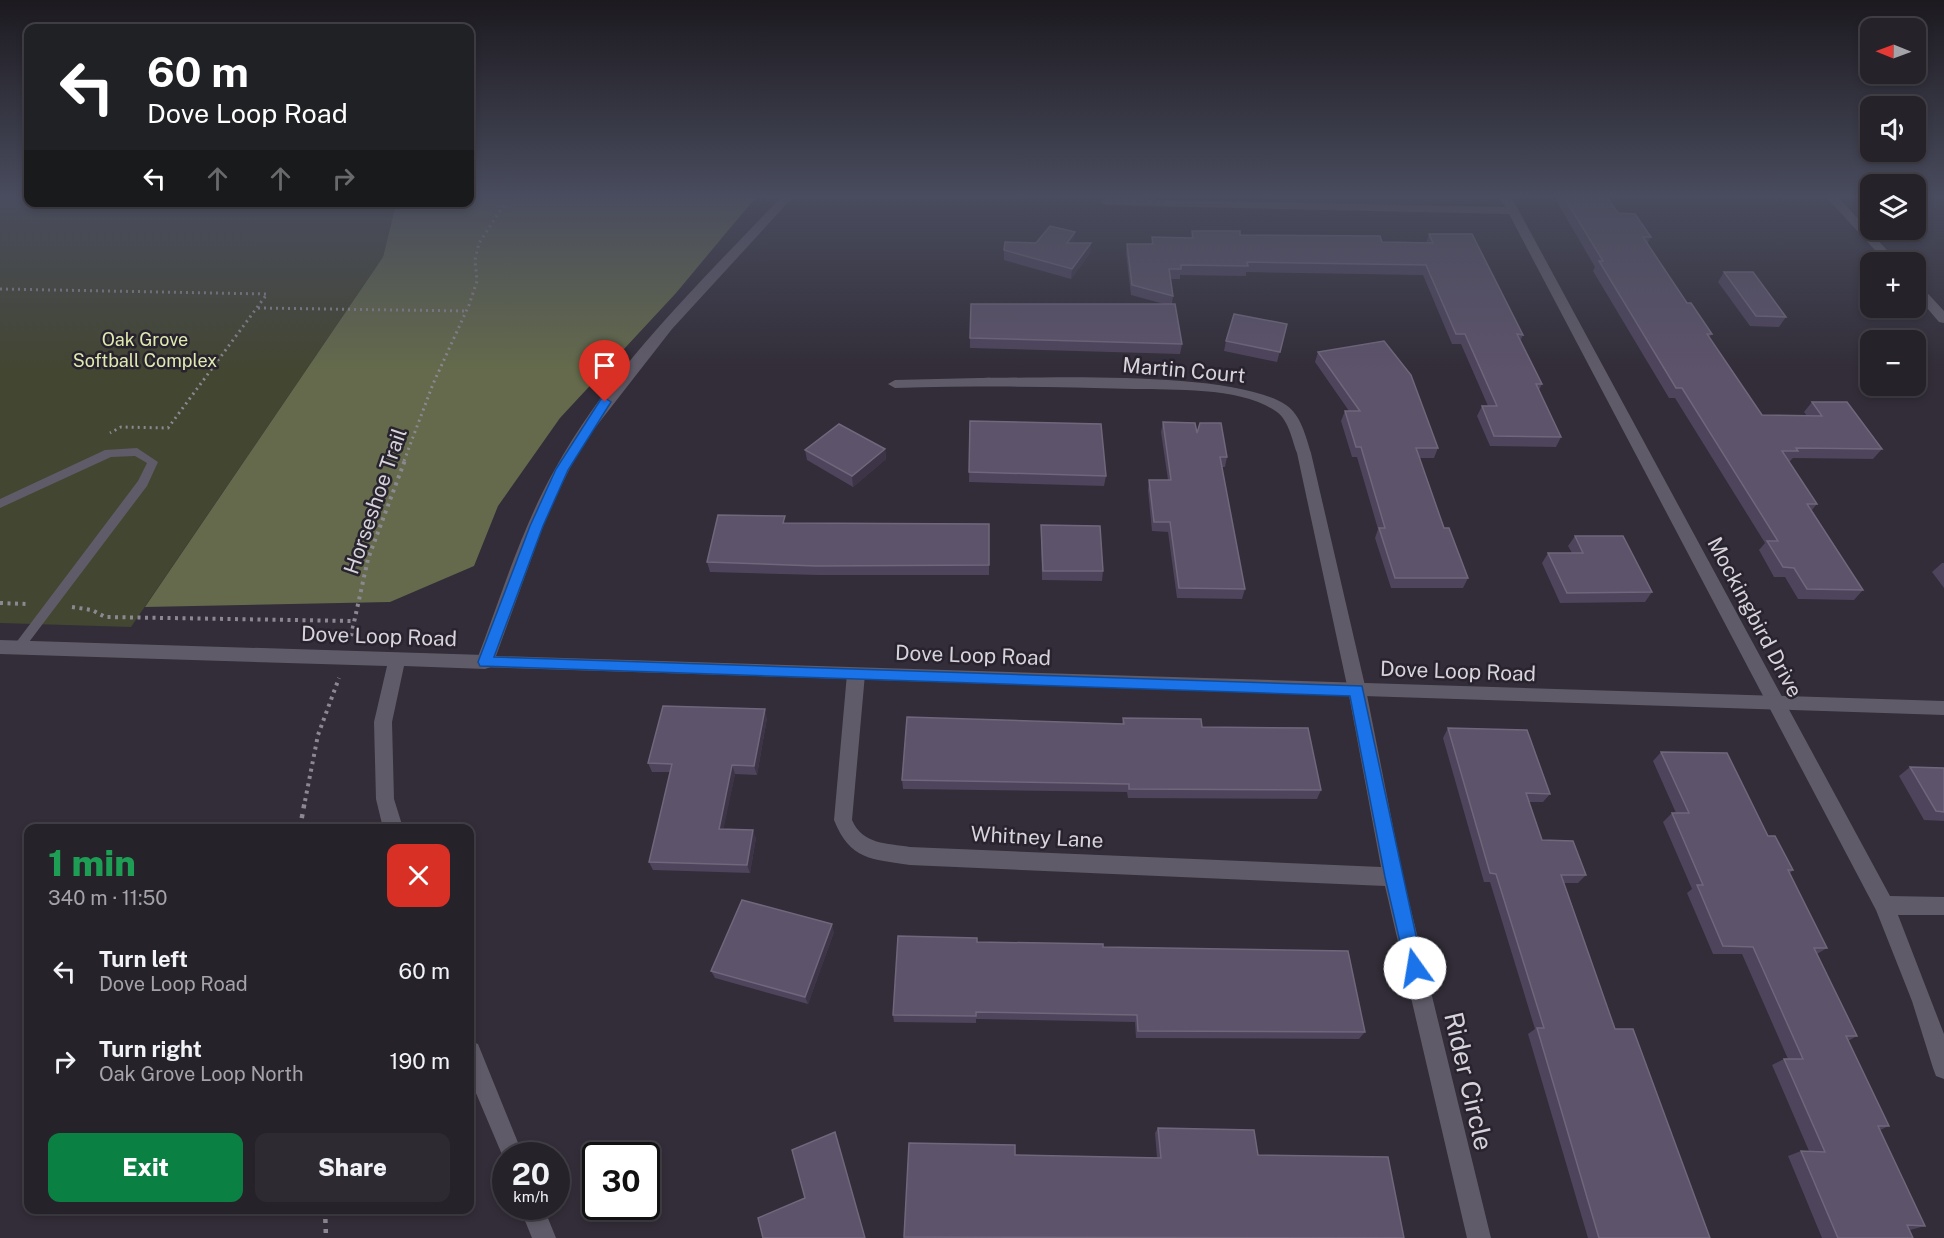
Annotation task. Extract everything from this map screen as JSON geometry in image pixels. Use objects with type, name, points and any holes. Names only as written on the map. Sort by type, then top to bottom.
[{"type":"street","points":[[485,662],[537,526],[562,469],[593,419],[631,368],[734,255]]},
{"type":"street","name":"Mockingbird Drive","points":[[1536,255],[1884,905],[1923,1001],[1944,1068]]},
{"type":"street","points":[[1926,299],[1944,319]]},
{"type":"street","name":"Martin Court","points":[[895,384],[1004,381],[1183,386],[1245,394],[1268,401],[1284,410],[1295,426],[1304,453],[1357,690]]},
{"type":"street","name":"Dove Loop Road","points":[[0,647],[1944,708]]},
{"type":"street","points":[[392,824],[385,799],[383,722],[397,659]]},
{"type":"street","name":"Whitney Lane","points":[[856,674],[843,820],[848,838],[863,848],[910,856],[1393,877]]},
{"type":"street","name":"Rider Circle","points":[[1357,690],[1393,877],[1479,1238]]},
{"type":"street","points":[[1884,905],[1944,906]]},
{"type":"street","points":[[474,1062],[506,1142]]},
{"type":"street","points":[[537,1220],[544,1238]]},
{"type":"lane","points":[[0,504],[109,453],[137,452],[153,462],[143,483],[19,647]]},
{"type":"path","name":"Horseshoe Trail","points":[[301,824],[318,735],[345,658],[368,559],[433,384],[477,281],[476,255]]},
{"type":"path","points":[[0,289],[267,294],[168,428],[121,427],[100,439]]},
{"type":"path","points":[[257,308],[466,311]]},
{"type":"path","points":[[0,603],[51,605],[92,610],[105,616],[354,621]]},
{"type":"path","points":[[325,1214],[326,1238]]},
{"type":"green space","name":"Oak Grove Softball Complex","points":[[0,255],[384,255],[131,627],[0,623]]},
{"type":"green space","points":[[384,255],[708,255],[676,293],[560,418],[498,506],[474,566],[390,602],[145,607]]},
{"type":"building","points":[[1021,255],[1082,255],[1072,269]]},
{"type":"building","points":[[1128,255],[1482,255],[1523,335],[1517,334],[1542,384],[1536,384],[1561,437],[1494,436],[1482,406],[1497,406],[1465,334],[1456,334],[1426,265],[1247,262],[1248,266],[1181,265],[1181,269],[1169,269],[1173,296],[1132,285]]},
{"type":"building","points":[[1599,255],[1655,255],[1687,303],[1691,303],[1712,334],[1707,334],[1762,415],[1822,416],[1812,402],[1847,402],[1882,449],[1796,448],[1798,451],[1782,451],[1817,504],[1807,504],[1863,590],[1807,589],[1794,568],[1783,567],[1767,541],[1778,541],[1682,388],[1676,388],[1599,261],[1603,261]]},
{"type":"building","points":[[1724,272],[1753,272],[1786,317],[1756,316]]},
{"type":"building","points":[[971,304],[1175,304],[1182,344],[970,338]]},
{"type":"building","points":[[1234,314],[1287,324],[1280,352],[1226,341]]},
{"type":"building","points":[[1384,341],[1411,375],[1438,448],[1416,448],[1444,528],[1449,528],[1468,578],[1395,578],[1379,528],[1385,528],[1361,447],[1356,447],[1345,411],[1360,411],[1318,352]]},
{"type":"building","points":[[970,421],[1101,424],[1106,476],[969,472]]},
{"type":"building","points":[[1163,422],[1195,423],[1197,433],[1200,423],[1221,423],[1227,457],[1220,457],[1245,589],[1179,588],[1170,522],[1154,522],[1149,480],[1171,480]]},
{"type":"building","points":[[839,424],[885,449],[852,476],[805,450]]},
{"type":"building","points":[[718,515],[785,516],[783,523],[989,524],[989,565],[816,566],[707,562]]},
{"type":"building","points":[[1041,525],[1100,526],[1103,571],[1043,571]]},
{"type":"building","points":[[1575,536],[1623,536],[1652,592],[1567,593],[1548,553],[1583,553]]},
{"type":"building","points":[[663,706],[765,709],[754,766],[732,765],[719,829],[753,830],[747,865],[649,862],[672,764],[648,763]]},
{"type":"building","points":[[907,717],[1124,724],[1123,718],[1201,719],[1202,727],[1308,728],[1321,790],[1129,789],[1129,784],[902,780]]},
{"type":"building","points":[[1448,728],[1527,730],[1550,794],[1526,793],[1542,840],[1573,841],[1586,875],[1561,875],[1615,1029],[1633,1029],[1710,1238],[1599,1238],[1537,1028],[1544,1028],[1496,874],[1490,873]]},
{"type":"building","points":[[1661,752],[1727,753],[1768,836],[1775,836],[1793,870],[1788,870],[1827,948],[1814,948],[1857,1036],[1846,1036],[1889,1126],[1878,1126],[1925,1226],[1907,1225],[1913,1238],[1838,1238],[1801,1151],[1825,1152],[1784,1059],[1803,1059],[1753,947],[1723,946],[1697,885],[1703,885],[1672,813],[1689,813]]},
{"type":"building","points":[[1910,767],[1944,768],[1944,812],[1936,811]]},
{"type":"building","points":[[742,900],[832,924],[805,997],[711,971]]},
{"type":"building","points":[[898,936],[977,938],[977,942],[1103,944],[1103,947],[1348,951],[1365,1032],[1138,1031],[1137,1015],[976,1012],[976,1016],[893,1015]]},
{"type":"building","points":[[1158,1128],[1254,1130],[1258,1155],[1388,1157],[1404,1238],[904,1237],[909,1143],[1015,1145],[1015,1155],[1161,1158]]},
{"type":"building","points":[[835,1132],[865,1238],[763,1238],[758,1218],[805,1198],[792,1150]]},
{"type":"route","points":[[605,402],[562,469],[537,526],[485,662],[1357,690],[1393,877],[1415,968]]}]
